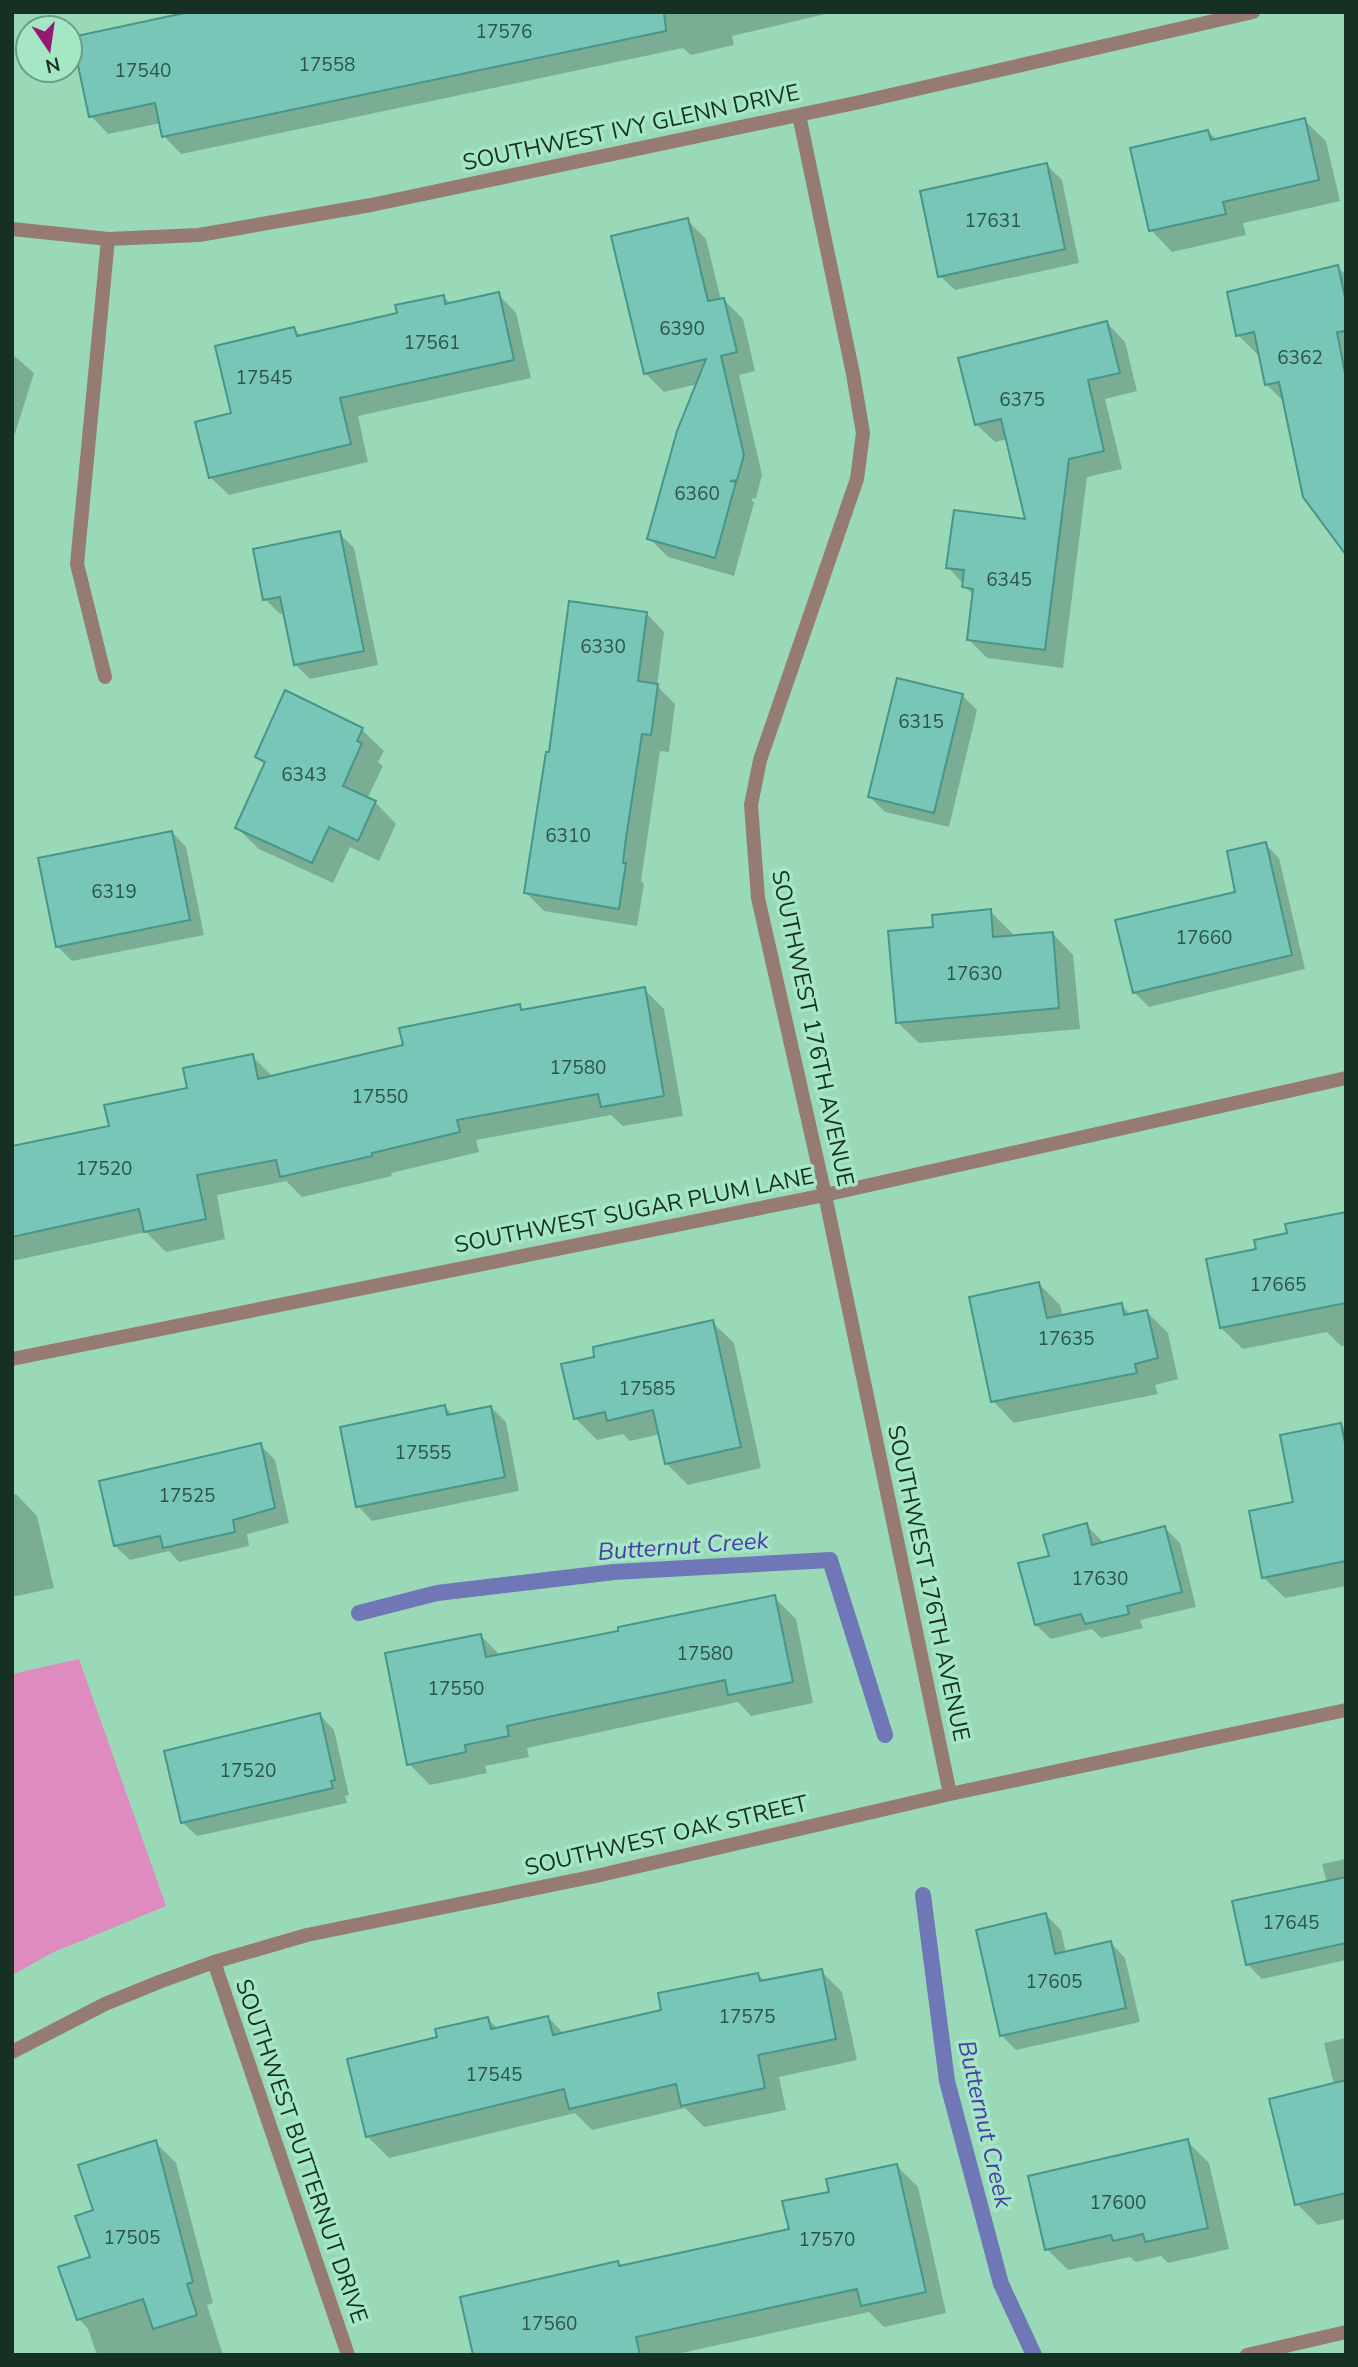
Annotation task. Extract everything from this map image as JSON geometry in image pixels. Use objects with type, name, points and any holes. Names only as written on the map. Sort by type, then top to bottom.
[{"type":"street","name":"SOUTHWEST IVY GLENN DRIVE","points":[[12,229],[108,239],[200,235],[371,205],[799,115],[1253,12]]},
{"type":"street","name":"SOUTHWEST 176TH AVENUE","points":[[799,115],[863,433],[857,479],[760,760],[751,805],[758,898],[825,1195],[950,1794]]},
{"type":"street","points":[[106,677],[77,564],[108,239]]},
{"type":"street","name":"SOUTHWEST SUGAR PLUM LANE","points":[[12,1359],[825,1195],[1346,1077]]},
{"type":"street","name":"SOUTHWEST OAK STREET","points":[[12,2052],[105,2004],[214,1962],[307,1935],[596,1876],[950,1794],[1346,1710]]},
{"type":"street","name":"SOUTHWEST BUTTERNUT DRIVE","points":[[214,1962],[348,2355]]},
{"type":"street","points":[[1247,2355],[1346,2332]]},
{"type":"shaded area","points":[[79,1659],[166,1906],[54,1952],[12,1975],[12,1674]]},
{"type":"building","points":[[189,12],[664,12],[666,31],[162,137],[155,103],[89,117],[82,84],[84,34]]},
{"type":"building","points":[[1305,118],[1319,180],[1223,202],[1226,214],[1149,231],[1130,148],[1208,130],[1211,140]]},
{"type":"building","points":[[1047,163],[1065,249],[938,277],[920,191]]},
{"type":"building","points":[[688,218],[708,301],[724,298],[737,352],[721,356],[744,455],[737,480],[730,481],[736,482],[715,558],[647,539],[677,431],[706,359],[644,374],[611,236]]},
{"type":"building","points":[[1338,265],[1346,302],[1346,331],[1337,332],[1346,378],[1346,555],[1303,497],[1279,382],[1265,385],[1254,332],[1236,336],[1227,292]]},
{"type":"building","points":[[499,292],[514,360],[340,398],[351,444],[209,478],[195,422],[231,413],[215,346],[294,327],[297,336],[397,313],[395,305],[444,295],[445,304]]},
{"type":"building","points":[[1107,321],[1120,373],[1088,380],[1104,451],[1069,459],[1045,650],[967,640],[973,589],[962,587],[964,570],[946,568],[954,510],[1025,519],[1001,419],[975,425],[958,358]]},
{"type":"building","points":[[340,531],[364,651],[294,665],[280,597],[263,600],[253,549]]},
{"type":"building","points":[[569,601],[647,612],[638,681],[658,684],[651,735],[642,734],[625,845],[623,863],[626,863],[619,909],[524,893],[546,752],[549,752]]},
{"type":"building","points":[[897,678],[963,694],[934,813],[868,797]]},
{"type":"building","points":[[285,690],[363,728],[357,741],[362,743],[343,786],[376,801],[358,841],[329,827],[312,863],[235,828],[265,762],[255,757]]},
{"type":"building","points":[[172,831],[190,920],[56,947],[38,858]]},
{"type":"building","points":[[1266,842],[1292,955],[1133,993],[1115,920],[1235,892],[1227,851]]},
{"type":"building","points":[[991,909],[993,937],[1053,932],[1059,1008],[896,1023],[888,931],[933,927],[932,915]]},
{"type":"building","points":[[645,987],[664,1096],[601,1107],[598,1094],[457,1120],[460,1132],[280,1177],[276,1160],[197,1175],[206,1219],[144,1232],[139,1209],[12,1237],[12,1146],[109,1126],[104,1105],[187,1088],[183,1068],[253,1054],[258,1079],[403,1045],[399,1028],[520,1004],[521,1010]]},
{"type":"building","points":[[1346,1212],[1346,1303],[1220,1328],[1206,1259],[1256,1249],[1254,1240],[1287,1233],[1285,1224]]},
{"type":"building","points":[[1039,1282],[1047,1318],[1122,1303],[1124,1315],[1147,1310],[1158,1358],[1135,1364],[1137,1373],[991,1402],[969,1297]]},
{"type":"building","points":[[713,1320],[741,1447],[665,1464],[653,1410],[607,1421],[605,1412],[574,1419],[561,1364],[594,1357],[593,1347]]},
{"type":"building","points":[[445,1405],[447,1415],[491,1406],[505,1477],[356,1507],[340,1427]]},
{"type":"building","points":[[1341,1423],[1346,1448],[1346,1561],[1262,1578],[1249,1511],[1293,1502],[1280,1435]]},
{"type":"building","points":[[261,1443],[275,1508],[233,1520],[235,1532],[163,1548],[160,1536],[114,1546],[99,1481]]},
{"type":"building","points":[[1087,1523],[1092,1545],[1165,1526],[1182,1592],[1127,1606],[1129,1614],[1085,1624],[1081,1614],[1035,1625],[1018,1563],[1049,1556],[1043,1535]]},
{"type":"building","points":[[775,1595],[793,1682],[728,1695],[725,1680],[557,1715],[507,1726],[509,1736],[465,1745],[466,1752],[407,1765],[385,1653],[481,1634],[486,1657],[618,1631],[618,1627]]},
{"type":"building","points":[[320,1713],[335,1780],[331,1781],[333,1788],[181,1823],[164,1751]]},
{"type":"building","points":[[1346,1877],[1346,1943],[1246,1965],[1232,1901]]},
{"type":"building","points":[[1046,1913],[1055,1954],[1111,1941],[1126,2008],[1000,2036],[976,1930]]},
{"type":"building","points":[[822,1969],[836,2039],[758,2055],[765,2088],[681,2106],[676,2084],[569,2109],[564,2089],[366,2137],[347,2059],[437,2037],[435,2029],[488,2017],[491,2029],[548,2016],[553,2035],[661,2010],[658,1993],[758,1973],[760,1981]]},
{"type":"building","points":[[1346,2080],[1346,2193],[1295,2205],[1269,2099]]},
{"type":"building","points":[[1188,2139],[1208,2228],[1145,2242],[1143,2234],[1113,2241],[1111,2235],[1045,2250],[1028,2176]]},
{"type":"building","points":[[156,2140],[193,2282],[187,2284],[197,2315],[153,2329],[143,2299],[77,2320],[58,2267],[90,2257],[75,2216],[93,2210],[78,2165]]},
{"type":"building","points":[[897,2164],[926,2292],[861,2306],[857,2289],[636,2337],[640,2355],[473,2355],[460,2297],[618,2261],[619,2266],[789,2229],[782,2201],[829,2192],[826,2179]]},
{"type":"waterway","name":"Butternut Creek","points":[[359,1613],[437,1593],[614,1572],[830,1560],[885,1735]]},
{"type":"waterway","name":"Butternut Creek","points":[[923,1895],[947,2081],[1001,2284],[1034,2355]]}]
